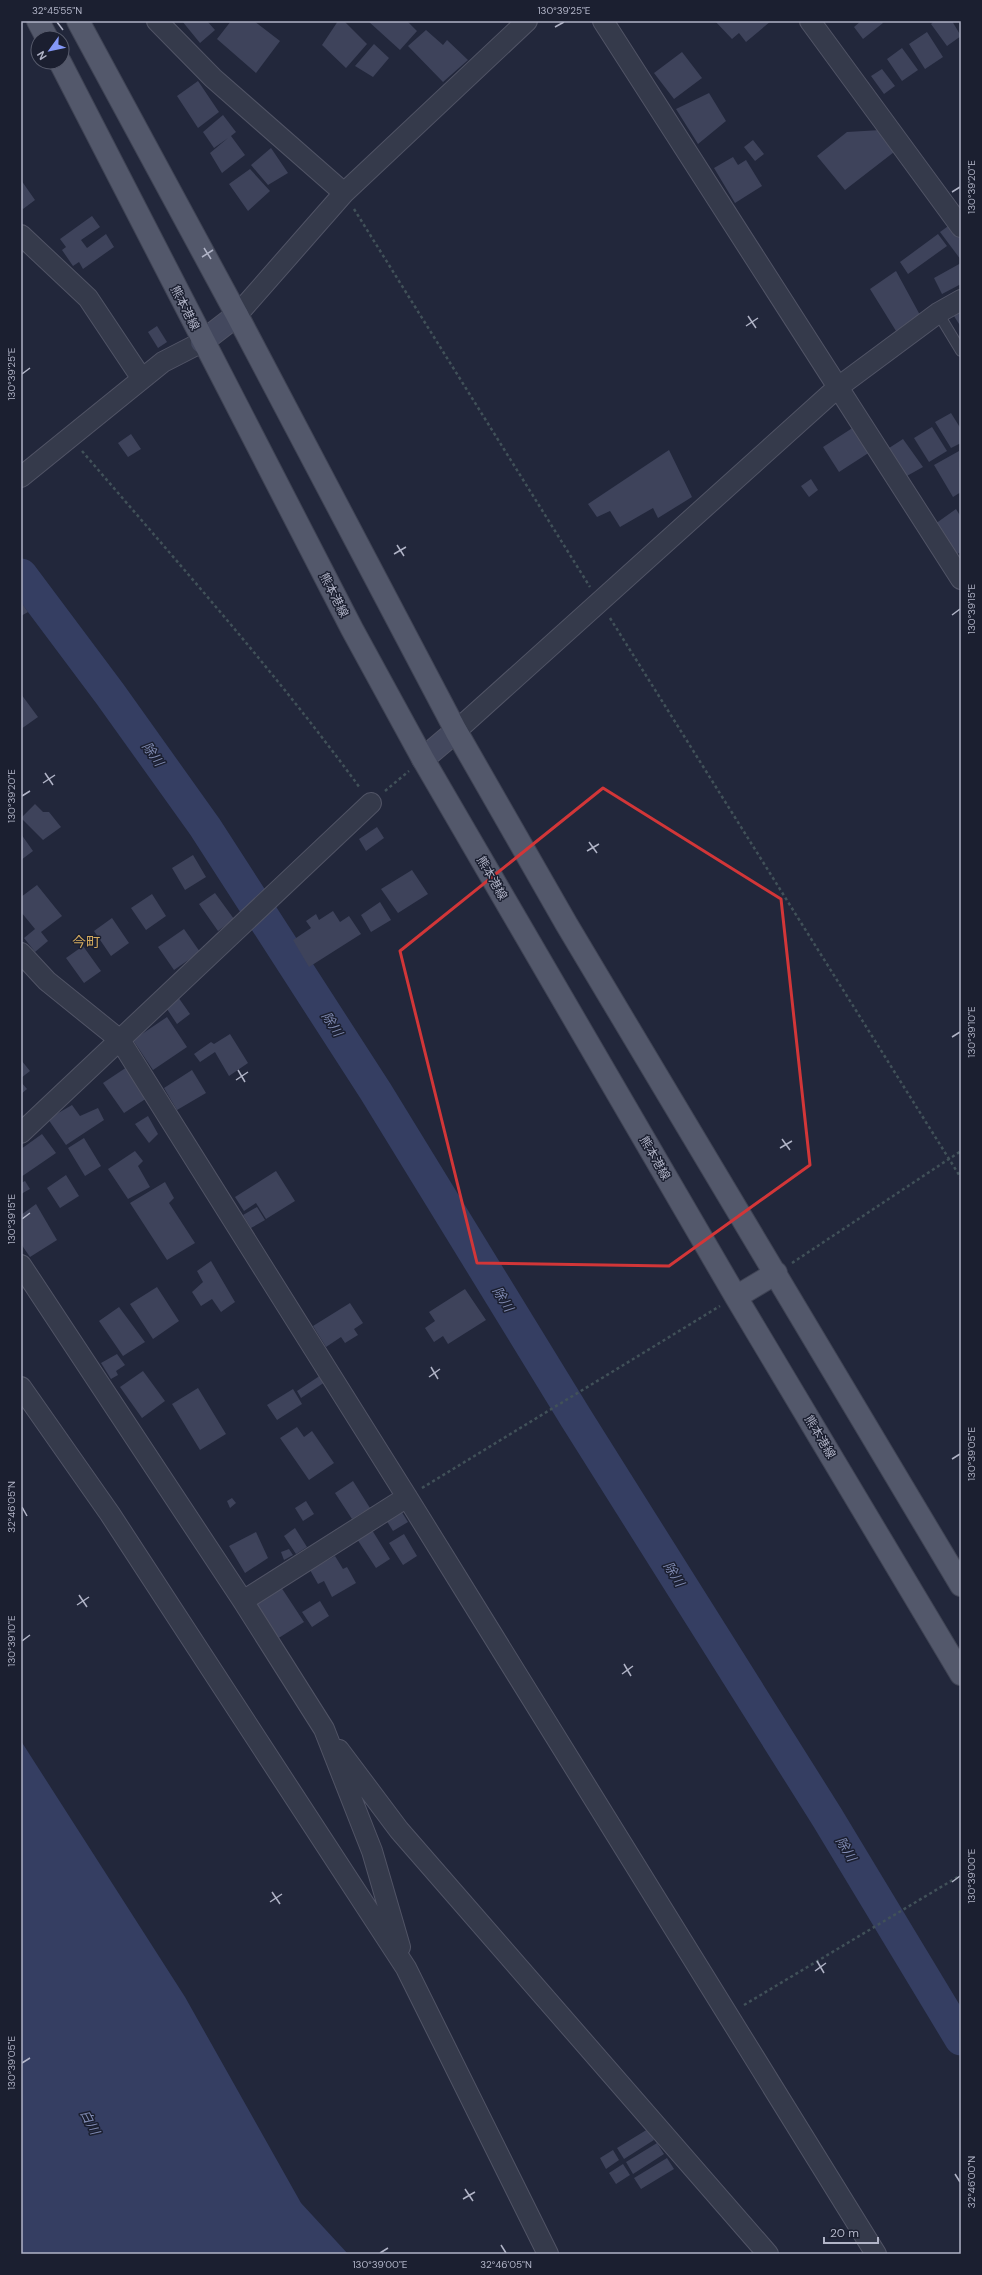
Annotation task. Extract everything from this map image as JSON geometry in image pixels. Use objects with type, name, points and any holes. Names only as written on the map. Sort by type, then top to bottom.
[{"type":"main road","points":[[38,21],[43,30]]},
{"type":"main road","points":[[78,21],[237,315],[456,731],[567,925],[961,1585]]},
{"type":"main road","name":"熊本港線","points":[[64,70],[202,342],[352,629],[423,759],[736,1297],[961,1674]]},
{"type":"main road","points":[[736,1297],[776,1273]]},
{"type":"street","points":[[157,21],[213,78],[344,194]]},
{"type":"street","points":[[21,477],[163,362],[202,342],[237,315],[344,194],[527,21]]},
{"type":"street","points":[[603,21],[837,388],[959,572]]},
{"type":"street","points":[[810,21],[961,227]]},
{"type":"street","points":[[21,235],[88,298],[142,379]]},
{"type":"street","points":[[423,759],[600,602],[837,388],[938,313],[961,300]]},
{"type":"street","points":[[21,1133],[371,803]]},
{"type":"street","points":[[21,953],[47,981],[120,1040],[407,1497],[876,2254]]},
{"type":"street","points":[[21,1265],[243,1601],[324,1730],[399,1830],[768,2254]]},
{"type":"street","points":[[21,1387],[110,1514],[406,1968],[548,2254]]},
{"type":"street","points":[[243,1601],[407,1497]]},
{"type":"street","points":[[324,1730],[372,1851],[406,1968]]},
{"type":"lane","points":[[938,313],[961,351]]},
{"type":"path","points":[[344,194],[961,1178]]},
{"type":"path","points":[[70,438],[270,672],[321,734],[371,803],[423,759]]},
{"type":"path","points":[[776,1273],[961,1151]]},
{"type":"path","points":[[407,1497],[553,1409],[574,1394],[736,1297]]},
{"type":"path","points":[[728,2015],[961,1874]]},
{"type":"highlighted area","points":[[603,788],[781,899],[810,1165],[669,1266],[477,1263],[400,951]]},
{"type":"water","name":"白川","points":[[21,1741],[185,1997],[301,2203],[348,2254],[21,2254]]},
{"type":"building","points":[[182,21],[207,21],[215,30],[200,43]]},
{"type":"building","points":[[231,21],[254,21],[280,41],[256,73],[217,39]]},
{"type":"building","points":[[338,21],[344,21],[367,44],[346,68],[322,45]]},
{"type":"building","points":[[368,21],[407,21],[417,31],[400,50]]},
{"type":"building","points":[[715,21],[771,21],[746,42],[739,33],[732,39]]},
{"type":"building","points":[[861,21],[881,21],[883,23],[863,39],[854,27]]},
{"type":"building","points":[[934,21],[952,21],[961,36],[947,46],[931,24]]},
{"type":"building","points":[[426,30],[443,45],[447,40],[468,60],[443,82],[408,46]]},
{"type":"building","points":[[927,32],[943,57],[925,69],[909,44]]},
{"type":"building","points":[[374,44],[389,58],[373,77],[355,66]]},
{"type":"building","points":[[902,48],[918,70],[902,81],[887,59]]},
{"type":"building","points":[[682,52],[702,78],[674,99],[654,73]]},
{"type":"building","points":[[882,69],[895,86],[884,94],[871,76]]},
{"type":"building","points":[[198,81],[219,112],[198,128],[177,96]]},
{"type":"building","points":[[709,93],[726,121],[698,144],[676,109]]},
{"type":"building","points":[[223,115],[236,132],[231,136],[245,155],[222,173],[210,153],[228,138],[214,148],[203,132]]},
{"type":"building","points":[[881,130],[898,149],[845,190],[817,156],[847,132]]},
{"type":"building","points":[[753,140],[764,154],[755,161],[744,147]]},
{"type":"building","points":[[271,148],[288,173],[268,185],[251,165]]},
{"type":"building","points":[[733,157],[738,165],[746,160],[762,186],[735,203],[714,168]]},
{"type":"building","points":[[250,169],[270,191],[248,211],[229,184]]},
{"type":"building","points":[[21,180],[35,200],[23,209],[21,206]]},
{"type":"building","points":[[92,216],[100,227],[81,240],[87,248],[106,234],[114,247],[83,269],[79,262],[73,266],[62,250],[66,247],[60,239]]},
{"type":"building","points":[[951,224],[961,237],[961,260],[940,232]]},
{"type":"building","points":[[938,234],[947,246],[908,274],[900,262]]},
{"type":"building","points":[[961,263],[961,284],[942,294],[934,278]]},
{"type":"building","points":[[896,271],[920,315],[896,331],[870,289]]},
{"type":"building","points":[[961,308],[961,327],[952,313]]},
{"type":"building","points":[[157,326],[167,342],[158,348],[148,332]]},
{"type":"building","points":[[951,413],[961,429],[961,443],[951,448],[935,422]]},
{"type":"building","points":[[854,427],[870,452],[839,472],[823,447]]},
{"type":"building","points":[[932,427],[947,451],[929,462],[914,438]]},
{"type":"building","points":[[131,434],[141,449],[128,457],[118,443]]},
{"type":"building","points":[[903,439],[923,467],[905,477],[886,450]]},
{"type":"building","points":[[669,450],[692,497],[658,518],[653,508],[620,527],[610,511],[597,517],[588,504]]},
{"type":"building","points":[[959,451],[961,492],[953,497],[934,465]]},
{"type":"building","points":[[811,479],[818,490],[809,497],[801,486]]},
{"type":"building","points":[[956,509],[961,517],[961,552],[955,555],[935,524]]},
{"type":"building","points":[[21,602],[28,612],[21,616]]},
{"type":"building","points":[[21,694],[38,717],[21,729]]},
{"type":"building","points":[[35,804],[43,812],[49,812],[61,827],[43,840],[21,818]]},
{"type":"building","points":[[377,827],[384,838],[366,851],[359,839]]},
{"type":"building","points":[[21,834],[33,851],[21,860]]},
{"type":"building","points":[[193,855],[206,877],[185,890],[172,868]]},
{"type":"building","points":[[412,870],[428,894],[398,913],[381,889]]},
{"type":"building","points":[[37,885],[62,916],[41,932],[48,941],[35,952],[24,938],[35,929],[21,912],[21,897]]},
{"type":"building","points":[[215,893],[234,919],[218,931],[199,904]]},
{"type":"building","points":[[152,894],[166,916],[146,930],[131,908]]},
{"type":"building","points":[[380,902],[391,920],[371,932],[361,915]]},
{"type":"building","points":[[333,911],[340,922],[349,916],[361,934],[309,967],[293,940],[311,928],[306,921],[316,914],[319,920]]},
{"type":"building","points":[[112,918],[129,943],[111,956],[94,931]]},
{"type":"building","points":[[184,929],[200,952],[174,970],[158,947]]},
{"type":"building","points":[[83,946],[101,971],[84,983],[66,958]]},
{"type":"building","points":[[178,997],[190,1014],[177,1024],[165,1006]]},
{"type":"building","points":[[167,1017],[187,1047],[153,1070],[133,1040]]},
{"type":"building","points":[[230,1034],[248,1063],[229,1076],[215,1052],[200,1062],[194,1054],[211,1042],[214,1044]]},
{"type":"building","points":[[21,1060],[30,1071],[21,1078]]},
{"type":"building","points":[[127,1067],[147,1098],[124,1113],[103,1083]]},
{"type":"building","points":[[192,1070],[206,1093],[177,1110],[164,1088]]},
{"type":"building","points":[[21,1082],[27,1089],[21,1094]]},
{"type":"building","points":[[72,1105],[80,1116],[98,1108],[104,1120],[66,1145],[48,1119]]},
{"type":"building","points":[[148,1116],[158,1134],[149,1143],[135,1124]]},
{"type":"building","points":[[42,1134],[56,1153],[21,1177],[21,1149]]},
{"type":"building","points":[[84,1138],[101,1166],[85,1176],[68,1148]]},
{"type":"building","points":[[135,1151],[143,1161],[138,1166],[150,1187],[128,1199],[108,1169]]},
{"type":"building","points":[[276,1171],[295,1201],[266,1219],[256,1203],[244,1211],[235,1197]]},
{"type":"building","points":[[66,1175],[79,1196],[60,1208],[47,1188]]},
{"type":"building","points":[[25,1181],[30,1189],[21,1194],[21,1183]]},
{"type":"building","points":[[165,1182],[174,1198],[169,1203],[195,1243],[167,1260],[130,1203]]},
{"type":"building","points":[[36,1204],[57,1240],[30,1257],[21,1244],[21,1215]]},
{"type":"building","points":[[257,1207],[265,1220],[251,1228],[243,1215]]},
{"type":"building","points":[[211,1261],[235,1302],[221,1312],[212,1299],[201,1306],[192,1292],[203,1282],[197,1271]]},
{"type":"building","points":[[157,1287],[179,1321],[153,1339],[130,1304]]},
{"type":"building","points":[[465,1289],[486,1320],[448,1344],[443,1336],[434,1342],[425,1328],[435,1321],[429,1312]]},
{"type":"building","points":[[350,1303],[363,1323],[354,1329],[358,1335],[345,1343],[341,1337],[326,1347],[313,1326]]},
{"type":"building","points":[[119,1307],[145,1342],[123,1356],[99,1321]]},
{"type":"building","points":[[117,1354],[125,1365],[116,1371],[118,1375],[111,1379],[101,1363]]},
{"type":"building","points":[[143,1371],[165,1401],[142,1418],[120,1387]]},
{"type":"building","points":[[324,1373],[328,1380],[301,1398],[297,1391]]},
{"type":"building","points":[[198,1388],[226,1434],[200,1450],[172,1404]]},
{"type":"building","points":[[293,1389],[302,1404],[277,1420],[267,1405]]},
{"type":"building","points":[[297,1427],[304,1437],[312,1431],[334,1463],[309,1480],[280,1438]]},
{"type":"building","points":[[353,1481],[370,1508],[352,1519],[335,1493]]},
{"type":"building","points":[[232,1498],[236,1503],[230,1508],[227,1501]]},
{"type":"building","points":[[306,1501],[314,1514],[303,1521],[295,1508]]},
{"type":"building","points":[[398,1506],[408,1522],[393,1531],[383,1515]]},
{"type":"building","points":[[295,1528],[307,1547],[296,1554],[284,1536]]},
{"type":"building","points":[[372,1530],[390,1559],[376,1568],[357,1539]]},
{"type":"building","points":[[256,1532],[268,1558],[245,1573],[229,1546]]},
{"type":"building","points":[[404,1534],[417,1556],[403,1565],[389,1543]]},
{"type":"building","points":[[289,1549],[293,1555],[284,1560],[281,1552]]},
{"type":"building","points":[[335,1556],[343,1569],[347,1567],[356,1583],[332,1597],[324,1581],[318,1584],[310,1570]]},
{"type":"building","points":[[279,1584],[304,1622],[277,1639],[253,1600]]},
{"type":"building","points":[[320,1601],[329,1616],[312,1627],[302,1612]]},
{"type":"building","points":[[648,2129],[654,2140],[624,2159],[617,2148]]},
{"type":"building","points":[[657,2143],[664,2154],[633,2174],[626,2162]]},
{"type":"building","points":[[613,2150],[619,2160],[606,2169],[600,2158]]},
{"type":"building","points":[[667,2158],[674,2169],[641,2189],[634,2178]]},
{"type":"building","points":[[623,2164],[630,2175],[616,2184],[609,2173]]},
{"type":"waterway","name":"除川","points":[[21,575],[110,694],[205,827],[376,1092],[576,1418],[827,1817],[961,2039]]},
{"type":"district","name":"今町","points":[[86,942]]}]
